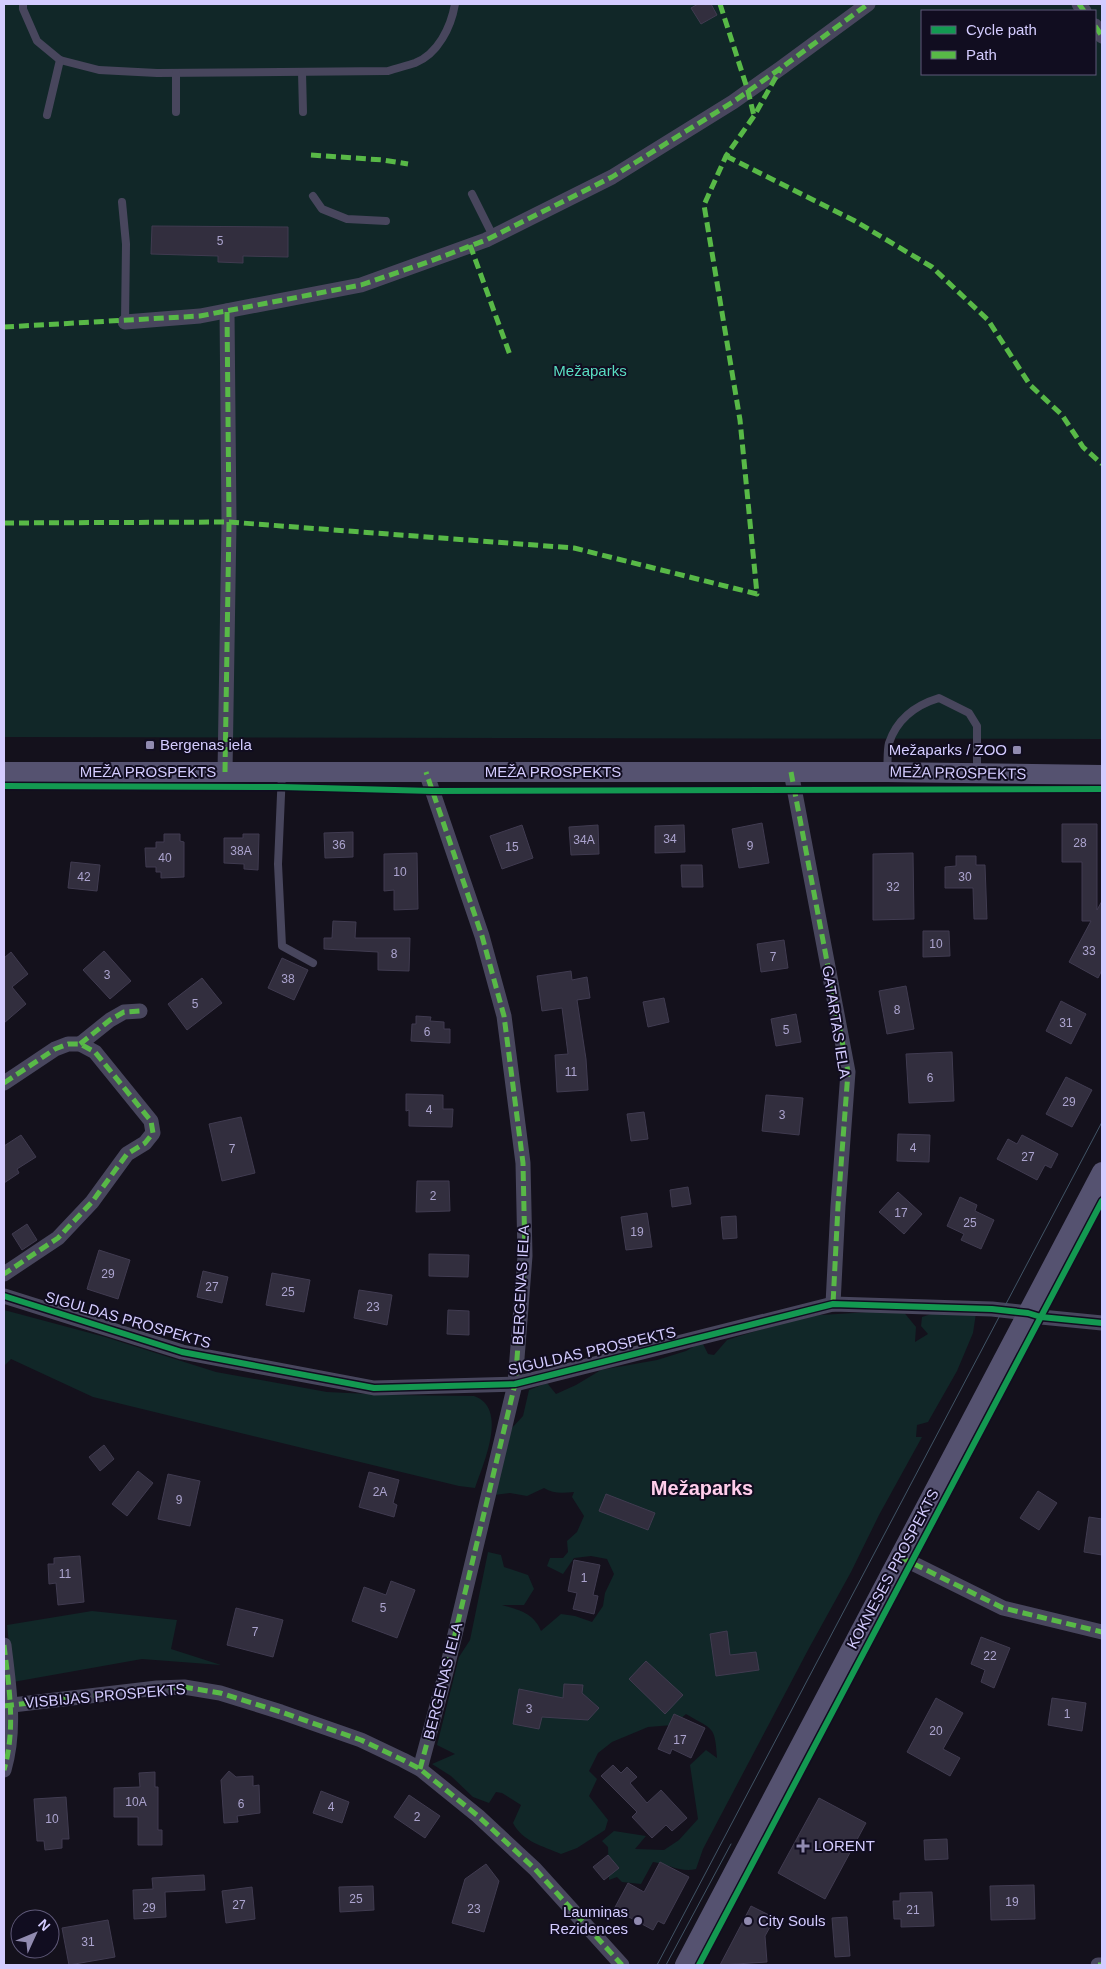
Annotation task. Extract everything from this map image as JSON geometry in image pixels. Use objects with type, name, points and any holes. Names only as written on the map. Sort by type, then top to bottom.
[{"type":"street","points":[[125,322],[200,316],[361,285],[428,262],[493,236],[612,177],[733,102],[868,4]]},
{"type":"street","points":[[226,772],[229,522],[227,310]]},
{"type":"street","name":"MEŽA PROSPEKTS","points":[[4,772],[977,772],[1102,775]]},
{"type":"street","name":"BERGENAS IELA","points":[[420,1770],[446,1672],[514,1384],[525,1256],[523,1170],[504,1016],[482,936],[426,772]]},
{"type":"street","name":"GATARTAS IELA","points":[[792,772],[848,1072],[833,1304]]},
{"type":"street","points":[[80,1044],[110,1020],[124,1012],[140,1011]]},
{"type":"street","points":[[4,1083],[55,1049],[68,1044],[80,1044],[95,1052],[151,1121],[154,1133],[145,1143],[127,1154],[92,1202],[58,1238],[4,1274]]},
{"type":"street","name":"KOKNESES PROSPEKTS","points":[[685,1965],[1102,1172]]},
{"type":"street","name":"SIGULDAS PROSPEKTS","points":[[4,1296],[182,1352],[374,1388],[514,1384],[833,1304],[992,1309],[1028,1313],[1041,1317],[1102,1323]]},
{"type":"street","points":[[900,1556],[1003,1608],[1102,1632]]},
{"type":"street","points":[[4,1645],[7,1706],[11,1738],[4,1770]]},
{"type":"street","name":"VISBIJAS PROSPEKTS","points":[[7,1706],[171,1687],[201,1689],[307,1720],[380,1749],[420,1770],[478,1816],[535,1869],[622,1965]]},
{"type":"lane","points":[[23,4],[23,9],[37,41],[60,60],[99,70],[176,73],[388,71],[417,62],[440,43],[453,17],[455,4]]},
{"type":"lane","points":[[48,115],[60,60]]},
{"type":"lane","points":[[302,72],[302,112]]},
{"type":"lane","points":[[176,73],[176,112]]},
{"type":"lane","points":[[472,194],[493,236]]},
{"type":"lane","points":[[313,196],[322,209],[347,219],[386,221]]},
{"type":"lane","points":[[122,202],[126,244],[125,322]]},
{"type":"lane","points":[[887,772],[889,743],[900,721],[922,703],[939,698],[969,714],[978,726],[977,772]]},
{"type":"lane","points":[[282,772],[278,864],[282,946],[313,964]]},
{"type":"green space","name":"Mežaparks","points":[[4,4],[1102,4],[1102,739],[4,737]]},
{"type":"green space","points":[[4,1310],[105,1337],[216,1372],[327,1392],[474,1396],[484,1402],[492,1420],[486,1457],[475,1488],[459,1486],[93,1397],[11,1359],[4,1366]]},
{"type":"green space","points":[[902,1310],[916,1327],[915,1342],[928,1334],[921,1326],[922,1317],[934,1313],[976,1313],[973,1333],[957,1371],[928,1422],[917,1425],[916,1437],[922,1437],[703,1849],[696,1869],[685,1870],[653,1862],[641,1884],[622,1882],[617,1877],[609,1880],[608,1847],[602,1841],[614,1831],[646,1836],[635,1849],[664,1850],[679,1840],[698,1819],[690,1765],[706,1750],[717,1758],[716,1747],[711,1730],[686,1714],[673,1725],[648,1727],[612,1742],[598,1753],[589,1771],[597,1779],[589,1796],[608,1820],[605,1830],[577,1848],[561,1854],[534,1843],[517,1829],[513,1823],[521,1805],[502,1793],[496,1792],[489,1803],[473,1797],[451,1776],[432,1764],[455,1754],[437,1745],[459,1657],[470,1640],[488,1552],[501,1555],[504,1567],[528,1575],[534,1589],[524,1605],[502,1605],[530,1616],[541,1631],[561,1614],[575,1616],[592,1622],[603,1606],[605,1593],[614,1574],[607,1559],[591,1556],[574,1558],[563,1574],[547,1566],[550,1558],[563,1558],[568,1552],[567,1541],[577,1532],[584,1516],[572,1497],[574,1492],[562,1493],[544,1488],[527,1496],[510,1493],[494,1495],[511,1429],[523,1416],[529,1390],[547,1383],[556,1394],[601,1370],[657,1360],[686,1351],[702,1342],[708,1354],[714,1355],[727,1340],[805,1316]]},
{"type":"green space","points":[[92,1611],[177,1620],[171,1649],[221,1665],[142,1659],[13,1682],[7,1625]]},
{"type":"building","points":[[698,4],[711,4],[717,15],[701,24],[691,8]]},
{"type":"building","points":[[152,226],[288,227],[288,257],[243,256],[243,263],[218,262],[218,256],[151,254]]},
{"type":"building","points":[[762,823],[769,863],[739,868],[732,829]]},
{"type":"building","points":[[1062,824],[1097,824],[1097,910],[1102,901],[1102,970],[1098,978],[1069,962],[1091,921],[1082,921],[1082,862],[1062,862]]},
{"type":"building","points":[[522,825],[533,858],[502,869],[490,836]]},
{"type":"building","points":[[598,825],[599,854],[571,855],[569,827]]},
{"type":"building","points":[[684,825],[685,852],[655,853],[655,826]]},
{"type":"building","points":[[353,832],[353,857],[325,858],[324,833]]},
{"type":"building","points":[[164,834],[180,834],[180,841],[184,842],[184,877],[161,878],[161,872],[156,872],[156,867],[146,867],[145,848],[156,848],[156,842],[164,842]]},
{"type":"building","points":[[243,834],[259,834],[258,870],[244,869],[244,864],[224,863],[224,838],[243,838]]},
{"type":"building","points":[[417,853],[418,909],[394,910],[394,890],[384,891],[384,854]]},
{"type":"building","points":[[913,853],[914,919],[873,920],[873,854]]},
{"type":"building","points":[[956,856],[976,856],[976,865],[985,865],[987,919],[974,919],[973,888],[945,888],[945,867],[956,866]]},
{"type":"building","points":[[71,862],[100,865],[97,891],[68,888]]},
{"type":"building","points":[[681,865],[702,865],[703,887],[682,887]]},
{"type":"building","points":[[333,921],[356,922],[355,938],[410,938],[409,971],[378,970],[378,952],[324,949],[324,938],[332,938]]},
{"type":"building","points":[[923,931],[949,931],[950,956],[923,957]]},
{"type":"building","points":[[784,940],[788,968],[761,972],[757,944]]},
{"type":"building","points":[[104,951],[131,981],[110,999],[83,970]]},
{"type":"building","points":[[11,952],[28,974],[12,987],[26,1004],[4,1023],[4,958]]},
{"type":"building","points":[[282,958],[308,970],[294,1000],[268,988]]},
{"type":"building","points":[[571,971],[572,980],[587,977],[590,998],[577,1000],[586,1059],[588,1090],[557,1092],[555,1055],[568,1054],[562,1008],[542,1011],[537,976]]},
{"type":"building","points":[[202,978],[222,1003],[187,1030],[168,1004]]},
{"type":"building","points":[[906,986],[914,1029],[887,1034],[879,991]]},
{"type":"building","points":[[664,998],[669,1022],[648,1027],[643,1002]]},
{"type":"building","points":[[1061,1001],[1086,1014],[1071,1044],[1046,1031]]},
{"type":"building","points":[[796,1014],[801,1042],[776,1046],[771,1019]]},
{"type":"building","points":[[416,1016],[431,1017],[430,1021],[444,1022],[444,1029],[450,1029],[450,1043],[411,1041],[412,1024],[416,1024]]},
{"type":"building","points":[[952,1052],[954,1101],[909,1103],[906,1054]]},
{"type":"building","points":[[1066,1077],[1092,1090],[1072,1127],[1046,1114]]},
{"type":"building","points":[[406,1094],[443,1095],[443,1109],[453,1109],[452,1127],[409,1126],[409,1110],[406,1111]]},
{"type":"building","points":[[766,1095],[803,1098],[799,1135],[762,1131]]},
{"type":"building","points":[[644,1112],[648,1139],[631,1141],[627,1114]]},
{"type":"building","points":[[241,1117],[255,1173],[222,1181],[209,1124]]},
{"type":"building","points":[[898,1134],[930,1135],[929,1162],[897,1161]]},
{"type":"building","points":[[21,1135],[36,1157],[17,1169],[19,1173],[4,1183],[4,1146]]},
{"type":"building","points":[[1022,1135],[1058,1154],[1051,1168],[1045,1165],[1037,1180],[997,1159],[1008,1139],[1017,1144]]},
{"type":"building","points":[[417,1181],[449,1181],[450,1211],[416,1212]]},
{"type":"building","points":[[688,1187],[691,1204],[672,1207],[670,1190]]},
{"type":"building","points":[[898,1192],[922,1214],[904,1234],[879,1212]]},
{"type":"building","points":[[960,1197],[977,1205],[975,1211],[994,1220],[981,1249],[961,1240],[964,1234],[947,1226]]},
{"type":"building","points":[[647,1213],[652,1247],[626,1250],[621,1217]]},
{"type":"building","points":[[736,1216],[737,1238],[723,1239],[721,1217]]},
{"type":"building","points":[[27,1224],[37,1240],[22,1250],[12,1234]]},
{"type":"building","points":[[99,1250],[130,1260],[118,1299],[87,1289]]},
{"type":"building","points":[[429,1254],[469,1255],[468,1277],[429,1276]]},
{"type":"building","points":[[203,1271],[228,1277],[222,1303],[197,1297]]},
{"type":"building","points":[[272,1273],[310,1280],[304,1312],[266,1305]]},
{"type":"building","points":[[359,1290],[392,1295],[387,1325],[354,1318]]},
{"type":"building","points":[[448,1310],[469,1311],[469,1335],[447,1334]]},
{"type":"building","points":[[104,1445],[114,1459],[100,1471],[89,1457]]},
{"type":"building","points":[[138,1471],[153,1483],[127,1516],[112,1504]]},
{"type":"building","points":[[369,1472],[399,1480],[393,1503],[397,1505],[394,1517],[359,1507]]},
{"type":"building","points":[[168,1474],[200,1481],[190,1526],[158,1519]]},
{"type":"building","points":[[1038,1491],[1057,1503],[1039,1530],[1020,1518]]},
{"type":"building","points":[[606,1494],[655,1513],[648,1530],[599,1511]]},
{"type":"building","points":[[1089,1517],[1102,1519],[1102,1555],[1084,1552]]},
{"type":"building","points":[[80,1556],[84,1602],[58,1605],[56,1583],[49,1584],[48,1564],[54,1564],[54,1558]]},
{"type":"building","points":[[574,1560],[600,1565],[593,1595],[598,1596],[594,1614],[573,1609],[577,1593],[568,1591]]},
{"type":"building","points":[[391,1581],[415,1590],[397,1638],[352,1621],[364,1587],[386,1595]]},
{"type":"building","points":[[236,1608],[283,1620],[273,1657],[227,1645]]},
{"type":"building","points":[[727,1631],[730,1655],[756,1652],[759,1670],[716,1676],[710,1634]]},
{"type":"building","points":[[981,1637],[1010,1648],[994,1688],[981,1682],[985,1670],[971,1664]]},
{"type":"building","points":[[646,1661],[683,1695],[665,1714],[629,1679]]},
{"type":"building","points":[[564,1684],[583,1685],[582,1693],[599,1708],[588,1720],[542,1717],[539,1729],[513,1724],[519,1689],[563,1698]]},
{"type":"building","points":[[936,1698],[963,1713],[943,1749],[960,1758],[950,1776],[907,1752]]},
{"type":"building","points":[[1052,1698],[1086,1703],[1082,1731],[1048,1725]]},
{"type":"building","points":[[674,1714],[705,1728],[691,1758],[672,1749],[670,1754],[658,1749]]},
{"type":"building","points":[[613,1765],[621,1773],[627,1767],[637,1777],[630,1783],[647,1803],[661,1790],[687,1818],[672,1831],[666,1825],[652,1838],[632,1817],[637,1812],[601,1776]]},
{"type":"building","points":[[229,1771],[236,1777],[253,1776],[253,1786],[259,1785],[260,1813],[237,1816],[238,1822],[224,1823],[221,1780]]},
{"type":"building","points":[[155,1772],[155,1787],[158,1787],[158,1830],[162,1830],[162,1845],[138,1845],[138,1817],[114,1817],[114,1788],[140,1787],[139,1773]]},
{"type":"building","points":[[321,1791],[349,1802],[342,1823],[313,1813]]},
{"type":"building","points":[[409,1795],[440,1816],[425,1838],[394,1817]]},
{"type":"building","points":[[66,1797],[69,1839],[62,1839],[62,1848],[45,1850],[44,1841],[37,1841],[34,1799]]},
{"type":"building","points":[[819,1798],[866,1823],[825,1899],[778,1873]]},
{"type":"building","points":[[947,1839],[948,1859],[925,1860],[924,1840]]},
{"type":"building","points":[[608,1855],[619,1868],[604,1880],[593,1867]]},
{"type":"building","points":[[660,1862],[689,1877],[664,1924],[658,1921],[653,1930],[614,1909],[628,1883],[644,1892]]},
{"type":"building","points":[[486,1864],[499,1881],[484,1932],[452,1923],[465,1879]]},
{"type":"building","points":[[204,1875],[205,1890],[165,1892],[166,1917],[134,1919],[133,1890],[153,1889],[152,1878]]},
{"type":"building","points":[[1034,1885],[1035,1919],[991,1920],[990,1886]]},
{"type":"building","points":[[373,1886],[374,1910],[340,1912],[339,1887]]},
{"type":"building","points":[[252,1887],[255,1919],[226,1923],[222,1891]]},
{"type":"building","points":[[932,1892],[934,1926],[901,1927],[901,1919],[894,1919],[893,1901],[900,1901],[900,1893]]},
{"type":"building","points":[[751,1906],[775,1918],[765,1936],[767,1962],[720,1965]]},
{"type":"building","points":[[847,1917],[850,1956],[835,1957],[832,1918]]},
{"type":"building","points":[[108,1920],[115,1957],[69,1965],[62,1928]]},
{"type":"tram line","points":[[657,1965],[1102,1122]]},
{"type":"tram line","points":[[666,1965],[731,1844]]},
{"type":"marked path","points":[[720,4],[748,91],[754,116]]},
{"type":"marked path","points":[[4,327],[200,316],[361,285],[428,262],[486,240],[612,177],[733,102],[868,4]]},
{"type":"marked path","points":[[1079,4],[1083,10]]},
{"type":"marked path","points":[[1096,27],[1102,36]]},
{"type":"marked path","points":[[4,523],[229,522],[574,548],[757,594],[740,420],[704,205],[726,156],[754,116],[781,68]]},
{"type":"marked path","points":[[311,155],[383,160],[408,164]]},
{"type":"marked path","points":[[726,156],[855,221],[932,267],[988,320],[1030,385],[1062,415],[1083,447],[1102,464]]},
{"type":"marked path","points":[[470,245],[510,355]]},
{"type":"marked path","points":[[225,772],[229,522],[227,311]]},
{"type":"marked path","points":[[420,1769],[446,1672],[515,1384],[525,1256],[523,1163],[504,1016],[482,936],[426,772]]},
{"type":"marked path","points":[[791,772],[848,1072],[833,1304]]},
{"type":"marked path","points":[[80,1044],[110,1020],[124,1012],[140,1011]]},
{"type":"marked path","points":[[4,1083],[55,1049],[68,1044],[80,1044],[95,1052],[151,1121],[153,1133],[145,1143],[127,1154],[92,1202],[58,1238],[4,1274]]},
{"type":"marked path","points":[[900,1557],[1003,1608],[1102,1632]]},
{"type":"marked path","points":[[4,1645],[11,1723],[8,1754],[4,1770]]},
{"type":"marked path","points":[[4,1706],[157,1688],[184,1687],[220,1693],[361,1740],[420,1769],[478,1816],[535,1869],[622,1965]]},
{"type":"cycle path","points":[[4,786],[282,787],[432,791],[1102,789]]},
{"type":"cycle path","points":[[699,1965],[1102,1201]]},
{"type":"cycle path","points":[[4,1296],[182,1352],[374,1388],[515,1384],[833,1304],[992,1309],[1028,1313],[1041,1317],[1102,1323]]},
{"type":"place","name":"Bergenas iela","points":[[150,745]]},
{"type":"place","name":"Mežaparks / ZOO","points":[[1017,750]]},
{"type":"place","name":"LORENT","points":[[803,1846]]},
{"type":"place","name":"Laumiņas Rezidences","points":[[638,1921]]},
{"type":"place","name":"City Souls","points":[[748,1921]]},
{"type":"district","name":"Mežaparks","points":[[702,1488]]}]
